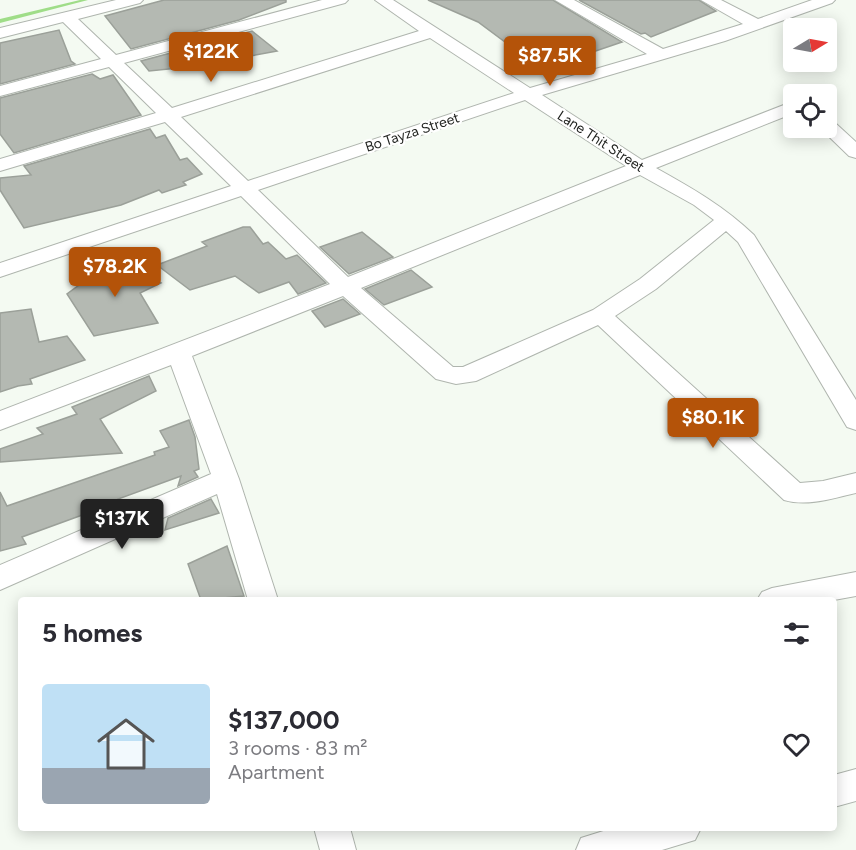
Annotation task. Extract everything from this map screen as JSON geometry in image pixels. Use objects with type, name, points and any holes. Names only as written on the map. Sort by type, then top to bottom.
[{"type":"street","points":[[0,33],[135,0]]},
{"type":"street","points":[[0,91],[340,0]]},
{"type":"street","name":"Lane Thit Street","points":[[383,0],[640,167],[701,201],[727,220],[747,239],[856,421]]},
{"type":"street","points":[[563,0],[661,55]]},
{"type":"street","points":[[709,0],[758,25]]},
{"type":"street","name":"Bo Tayza Street","points":[[0,270],[527,94],[758,25],[827,0]]},
{"type":"street","points":[[68,17],[345,286],[445,373],[456,376],[467,375],[601,315],[648,284],[727,220]]},
{"type":"street","points":[[0,165],[169,115],[432,32]]},
{"type":"street","points":[[0,421],[179,353],[783,110]]},
{"type":"street","points":[[760,119],[783,120]]},
{"type":"street","points":[[837,134],[856,152]]},
{"type":"street","points":[[601,315],[794,493],[823,491],[856,483]]},
{"type":"street","points":[[179,353],[226,479],[262,597]]},
{"type":"street","points":[[0,578],[226,479]]},
{"type":"street","points":[[788,597],[856,584]]},
{"type":"street","points":[[837,790],[856,785]]},
{"type":"street","points":[[333,831],[338,850]]},
{"type":"street","points":[[594,850],[671,831]]},
{"type":"building","points":[[164,0],[286,0],[286,2],[239,20],[131,49],[105,16]]},
{"type":"building","points":[[428,0],[553,0],[622,42],[546,68],[514,44],[509,45],[478,22]]},
{"type":"building","points":[[579,0],[699,0],[716,11],[651,37],[645,33],[641,34]]},
{"type":"building","points":[[59,30],[71,61],[75,64],[0,84],[0,43]]},
{"type":"building","points":[[252,31],[277,51],[209,65],[149,71],[141,61]]},
{"type":"building","points":[[92,74],[100,79],[113,75],[141,115],[14,153],[0,134],[0,98]]},
{"type":"building","points":[[150,129],[156,138],[165,135],[180,160],[187,158],[202,174],[183,182],[186,185],[162,193],[159,190],[121,205],[24,228],[0,190],[0,178],[31,175],[24,166]]},
{"type":"building","points":[[243,227],[250,227],[263,244],[268,242],[286,259],[297,255],[326,283],[298,294],[289,282],[259,293],[235,276],[190,290],[157,265],[207,246],[202,242]]},
{"type":"building","points":[[362,232],[393,257],[349,274],[320,247]]},
{"type":"building","points":[[120,255],[161,283],[140,293],[158,323],[94,336],[67,294]]},
{"type":"building","points":[[411,270],[432,287],[384,305],[365,289]]},
{"type":"building","points":[[343,299],[360,314],[325,327],[312,311]]},
{"type":"building","points":[[31,309],[39,342],[67,336],[85,360],[30,379],[32,384],[0,392],[0,313]]},
{"type":"building","points":[[149,376],[156,391],[100,419],[122,453],[0,462],[0,449],[43,434],[37,428],[77,414],[72,407]]},
{"type":"building","points":[[189,420],[195,437],[199,469],[194,471],[198,477],[178,486],[181,476],[118,499],[121,503],[22,537],[26,544],[0,551],[0,492],[7,506],[155,455],[154,452],[169,447],[160,431]]},
{"type":"building","points":[[211,499],[219,513],[165,530],[168,518]]},
{"type":"building","points":[[227,546],[244,596],[200,597],[188,564]]},
{"type":"waterway","points":[[0,21],[86,0]]}]
